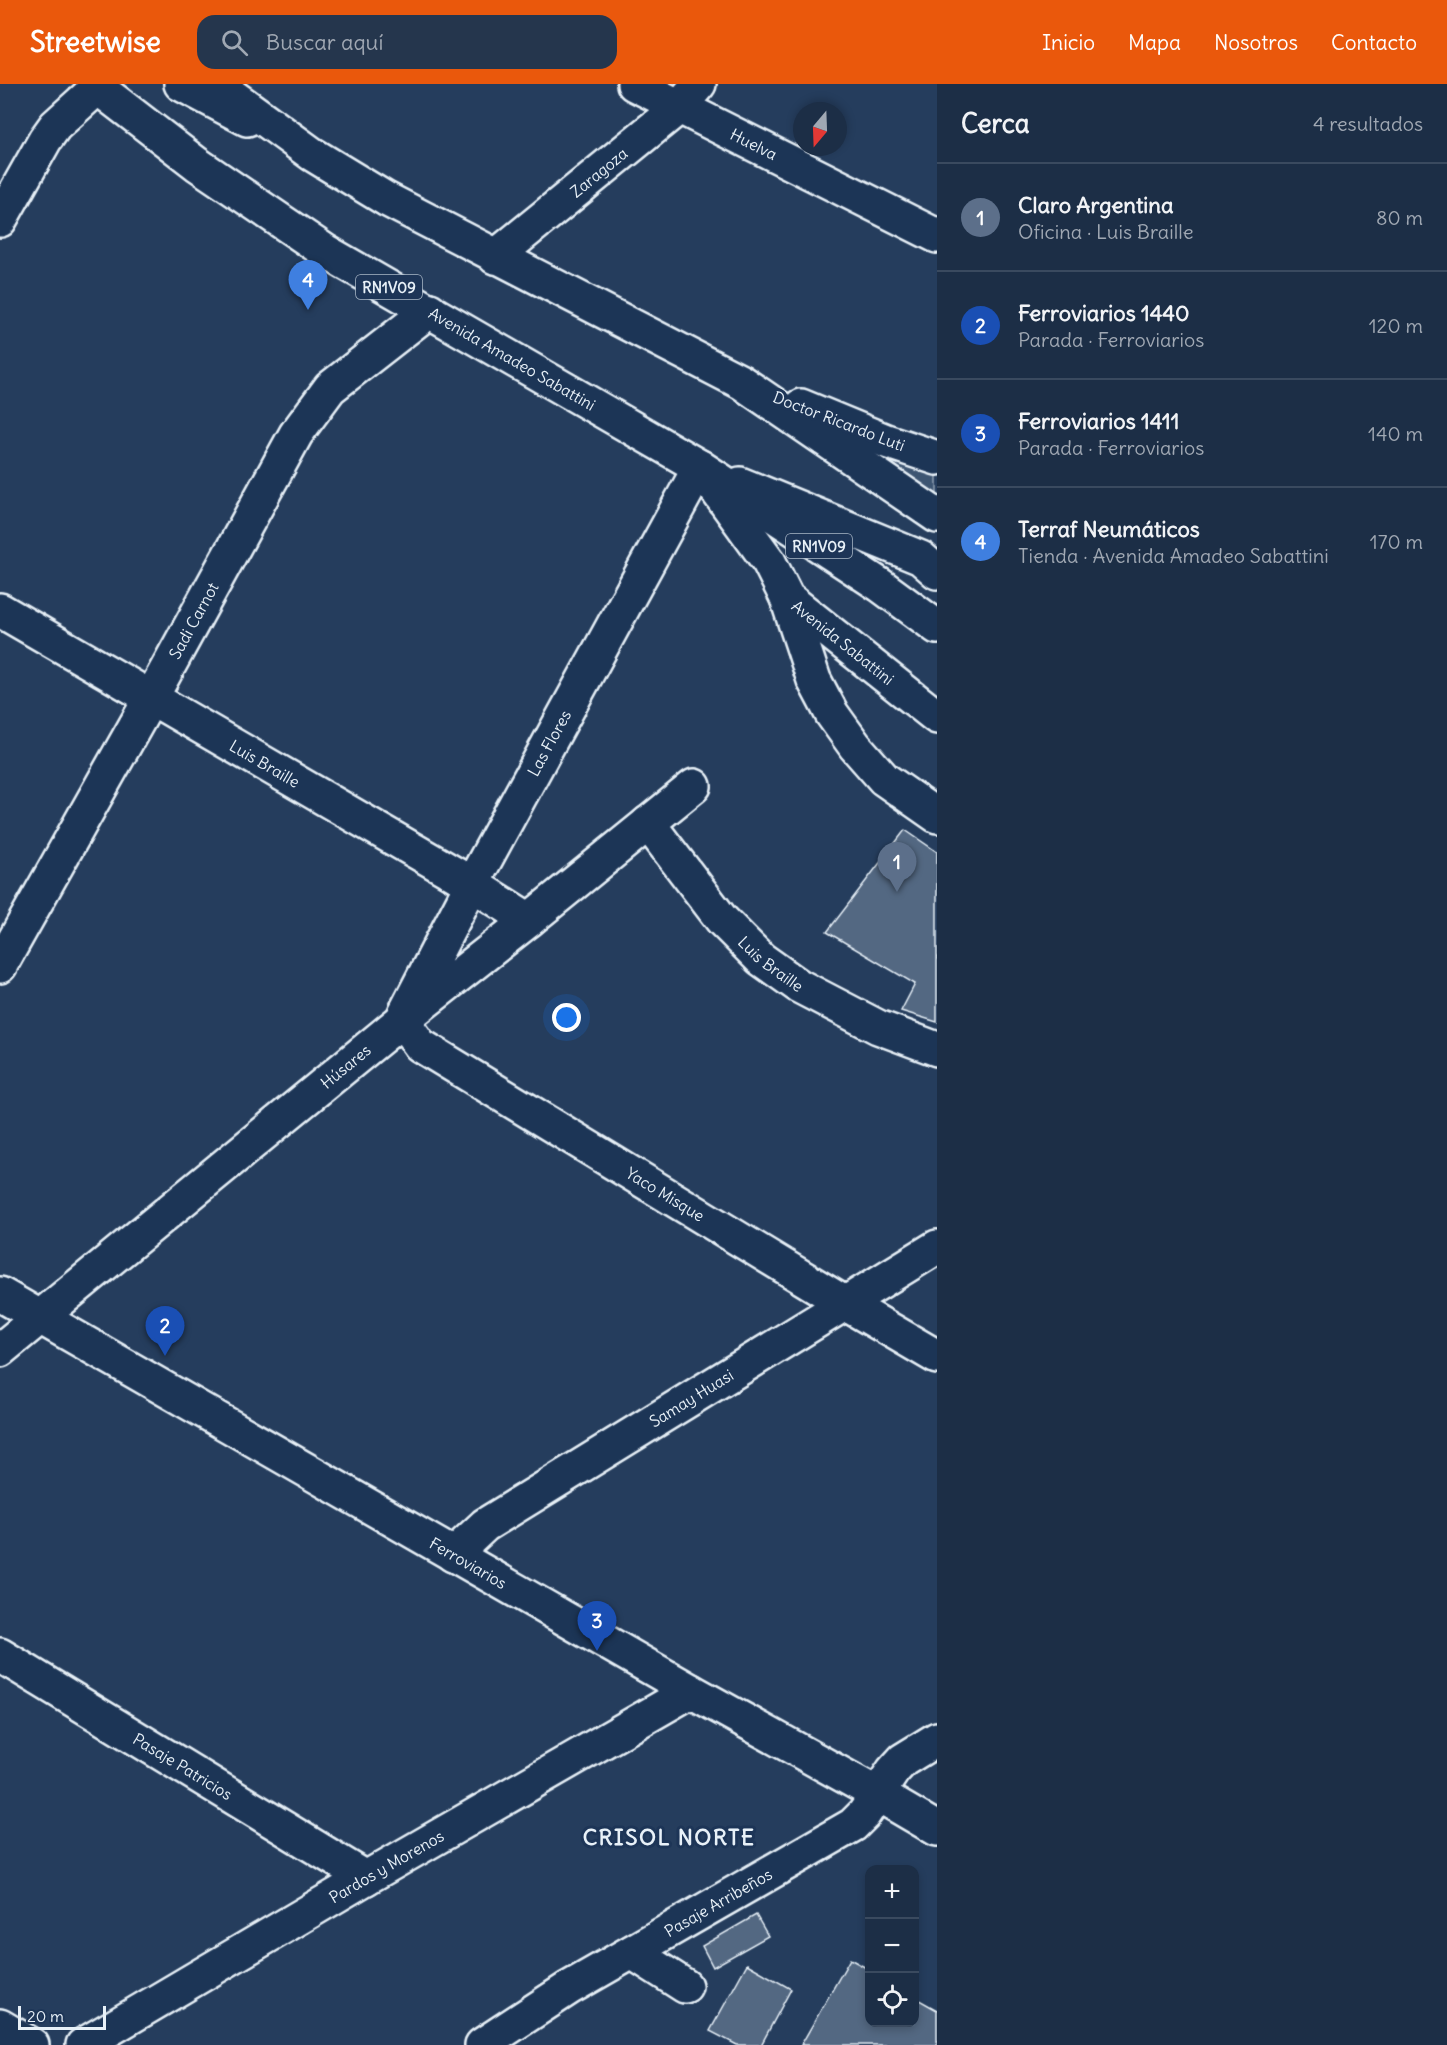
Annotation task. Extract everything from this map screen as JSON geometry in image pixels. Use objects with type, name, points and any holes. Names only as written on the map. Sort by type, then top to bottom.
[{"type":"street","points":[[181,84],[312,153],[386,199],[741,382],[937,516]]},
{"type":"street","name":"Huelva","points":[[633,84],[689,95],[937,236]]},
{"type":"street","points":[[0,220],[45,140],[55,126],[95,86]]},
{"type":"street","name":"Avenida Amadeo Sabattini","points":[[95,86],[197,164],[325,250],[700,467],[880,585],[937,627]]},
{"type":"street","points":[[221,86],[312,153]]},
{"type":"street","name":"Zaragoza","points":[[495,257],[689,95]]},
{"type":"street","name":"Sadi Carnot","points":[[0,966],[151,698],[290,444],[312,409],[330,388],[430,310]]},
{"type":"street","name":"Doctor Ricardo Luti","points":[[741,382],[886,441],[937,458]]},
{"type":"street","points":[[700,467],[921,558],[937,572]]},
{"type":"street","name":"Avenida Sabattini","points":[[700,467],[753,537],[769,562],[787,598],[937,717]]},
{"type":"street","name":"Las Flores","points":[[402,1020],[472,884],[700,467]]},
{"type":"street","points":[[787,598],[814,680],[832,714],[855,746],[884,779],[937,816]]},
{"type":"street","name":"Luis Braille","points":[[0,610],[472,884],[529,920]]},
{"type":"street","name":"Húsares","points":[[0,1350],[402,1020],[694,786]]},
{"type":"street","name":"Luis Braille","points":[[648,823],[722,920],[761,959],[799,986],[878,1027],[937,1049]]},
{"type":"street","name":"Yaco Misque","points":[[402,1020],[420,1045],[937,1357]]},
{"type":"street","name":"Samay Huasi","points":[[453,1555],[485,1525],[937,1247]]},
{"type":"street","name":"Ferroviarios","points":[[0,1294],[691,1691],[879,1795],[936,1832]]},
{"type":"street","name":"Pasaje Patricios","points":[[0,1655],[366,1878]]},
{"type":"street","name":"Pardos y Morenos","points":[[83,2045],[366,1878],[691,1691]]},
{"type":"street","name":"Pasaje Arribeños","points":[[482,2045],[569,1988],[853,1825],[879,1795],[892,1771],[903,1760],[937,1739]]},
{"type":"street","points":[[632,1952],[685,1986]]},
{"type":"street","points":[[0,2026],[32,2045]]},
{"type":"shaded area","points":[[870,451],[937,471],[937,498]]},
{"type":"building","points":[[905,830],[937,852],[937,1022],[901,1011],[915,984],[827,932]]},
{"type":"building","points":[[756,1915],[768,1936],[713,1967],[702,1946]]},
{"type":"building","points":[[850,1959],[865,1967],[865,2027],[919,2027],[919,2000],[937,2010],[937,2045],[801,2045]]},
{"type":"building","points":[[747,1964],[791,1989],[761,2045],[737,2045],[710,2031]]},
{"type":"place","name":"Terraf Neumáticos","points":[[308,310]]},
{"type":"place","name":"Claro Argentina","points":[[897,892]]},
{"type":"place","name":"Ferroviarios 1440","points":[[165,1356]]},
{"type":"place","name":"Ferroviarios 1411","points":[[597,1651]]},
{"type":"district","name":"CRISOL NORTE","points":[[669,1837]]}]
